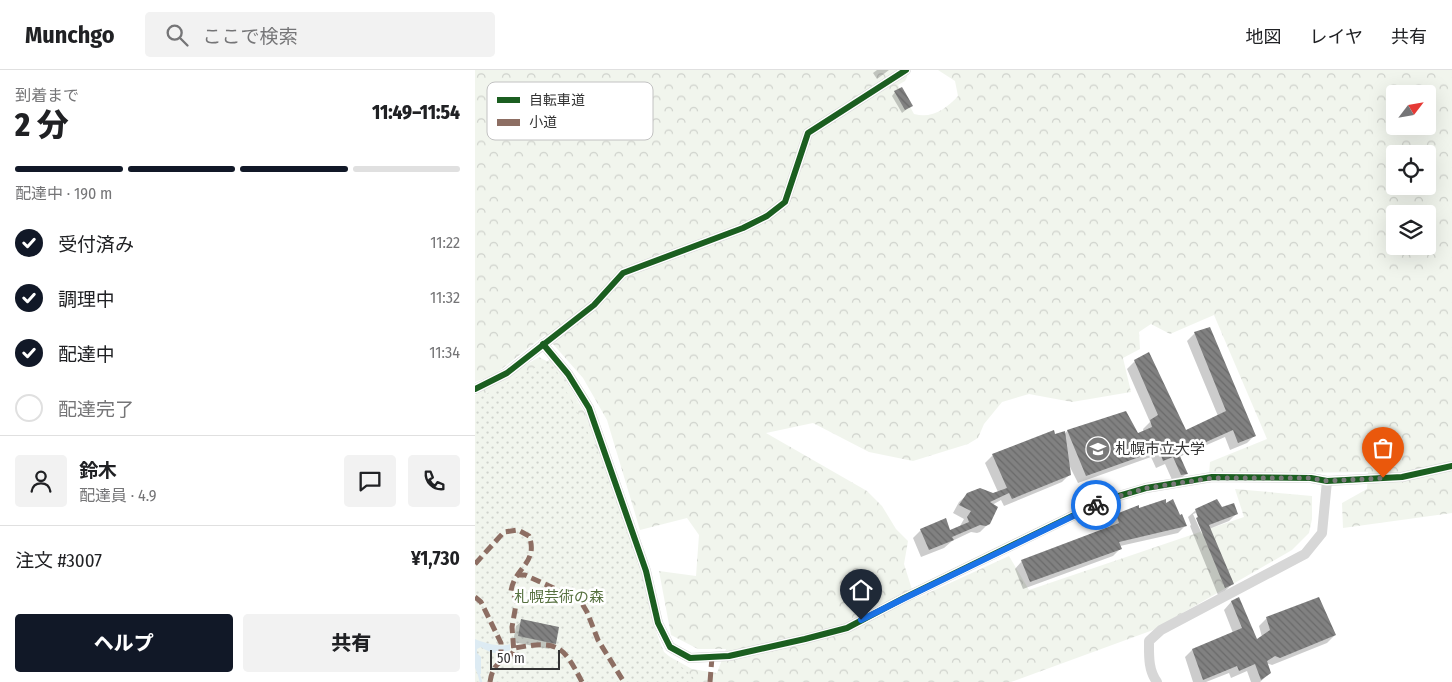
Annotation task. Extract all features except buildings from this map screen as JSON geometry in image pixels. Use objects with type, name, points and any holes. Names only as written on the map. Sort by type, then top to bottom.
[{"type":"street","points":[[475,389],[507,372],[594,305],[623,273],[743,228],[767,216],[785,202],[808,133],[906,70]]},
{"type":"street","points":[[543,344],[568,374],[589,408],[646,571],[658,623],[670,647],[690,658],[729,656],[847,628],[1105,500],[1147,488],[1212,478],[1311,478],[1327,481],[1402,477],[1452,466]]},
{"type":"street","points":[[1157,682],[1149,660],[1149,641],[1161,630],[1305,554],[1322,533],[1327,481]]},
{"type":"green space","points":[[475,70],[906,70],[907,77],[905,81],[898,85],[914,114],[927,115],[938,112],[958,96],[955,81],[938,70],[1452,70],[1452,513],[1343,528],[1342,503],[1367,489],[1368,472],[1209,474],[1210,462],[1267,439],[1214,315],[1170,334],[1151,324],[1139,332],[1140,349],[1123,358],[1131,392],[1072,402],[1029,394],[1002,402],[984,424],[978,438],[968,444],[913,461],[869,452],[813,423],[766,433],[867,491],[882,506],[896,529],[908,541],[904,564],[915,599],[1009,556],[1029,590],[1244,517],[1235,489],[1312,496],[1312,519],[1309,533],[1292,550],[1153,630],[1011,682],[600,682],[475,485],[475,395],[539,357],[558,367],[586,415],[604,458],[646,586],[658,640],[663,653],[692,669],[717,673],[726,649],[698,649],[671,635],[659,571],[696,576],[699,535],[687,518],[640,530],[607,420],[583,378],[545,335],[494,375],[475,382]]},
{"type":"green space","name":"札幌芸術の森","points":[[551,359],[605,465],[637,564],[656,632],[664,652],[697,682],[475,682],[475,400]]},
{"type":"shaded area","points":[[475,639],[497,645],[510,644],[510,650],[495,653],[481,647],[477,649],[477,653],[481,657],[481,674],[478,674],[475,668]]},
{"type":"waterway","points":[[478,671],[481,682]]},
{"type":"marked path","points":[[475,564],[504,532],[518,530],[529,536],[531,553],[516,576],[511,591],[517,599],[512,627],[514,653]]},
{"type":"marked path","points":[[517,575],[525,575],[560,591],[577,595],[587,612],[598,640],[624,682]]},
{"type":"marked path","points":[[475,597],[481,602],[501,643],[501,660]]},
{"type":"marked path","points":[[490,682],[495,667],[510,656],[515,648],[541,645],[550,645],[564,653],[582,682]]},
{"type":"marked path","points":[[710,682],[712,657]]},
{"type":"cycle path","points":[[475,389],[507,373],[594,305],[623,273],[743,228],[767,216],[785,202],[808,133],[906,70]]},
{"type":"cycle path","points":[[543,344],[568,374],[589,408],[646,571],[658,623],[670,647],[690,658],[729,656],[847,628],[904,598],[1105,500],[1146,488],[1212,477],[1311,478],[1327,481],[1402,477],[1452,466]]},
{"type":"way so far","points":[[1096,505],[1105,500],[1147,488],[1212,478],[1311,478],[1327,481],[1383,478]]},
{"type":"place","name":"札幌市立大学","points":[[1098,449]]},
{"type":"route","points":[[861,620],[1096,505]]}]
